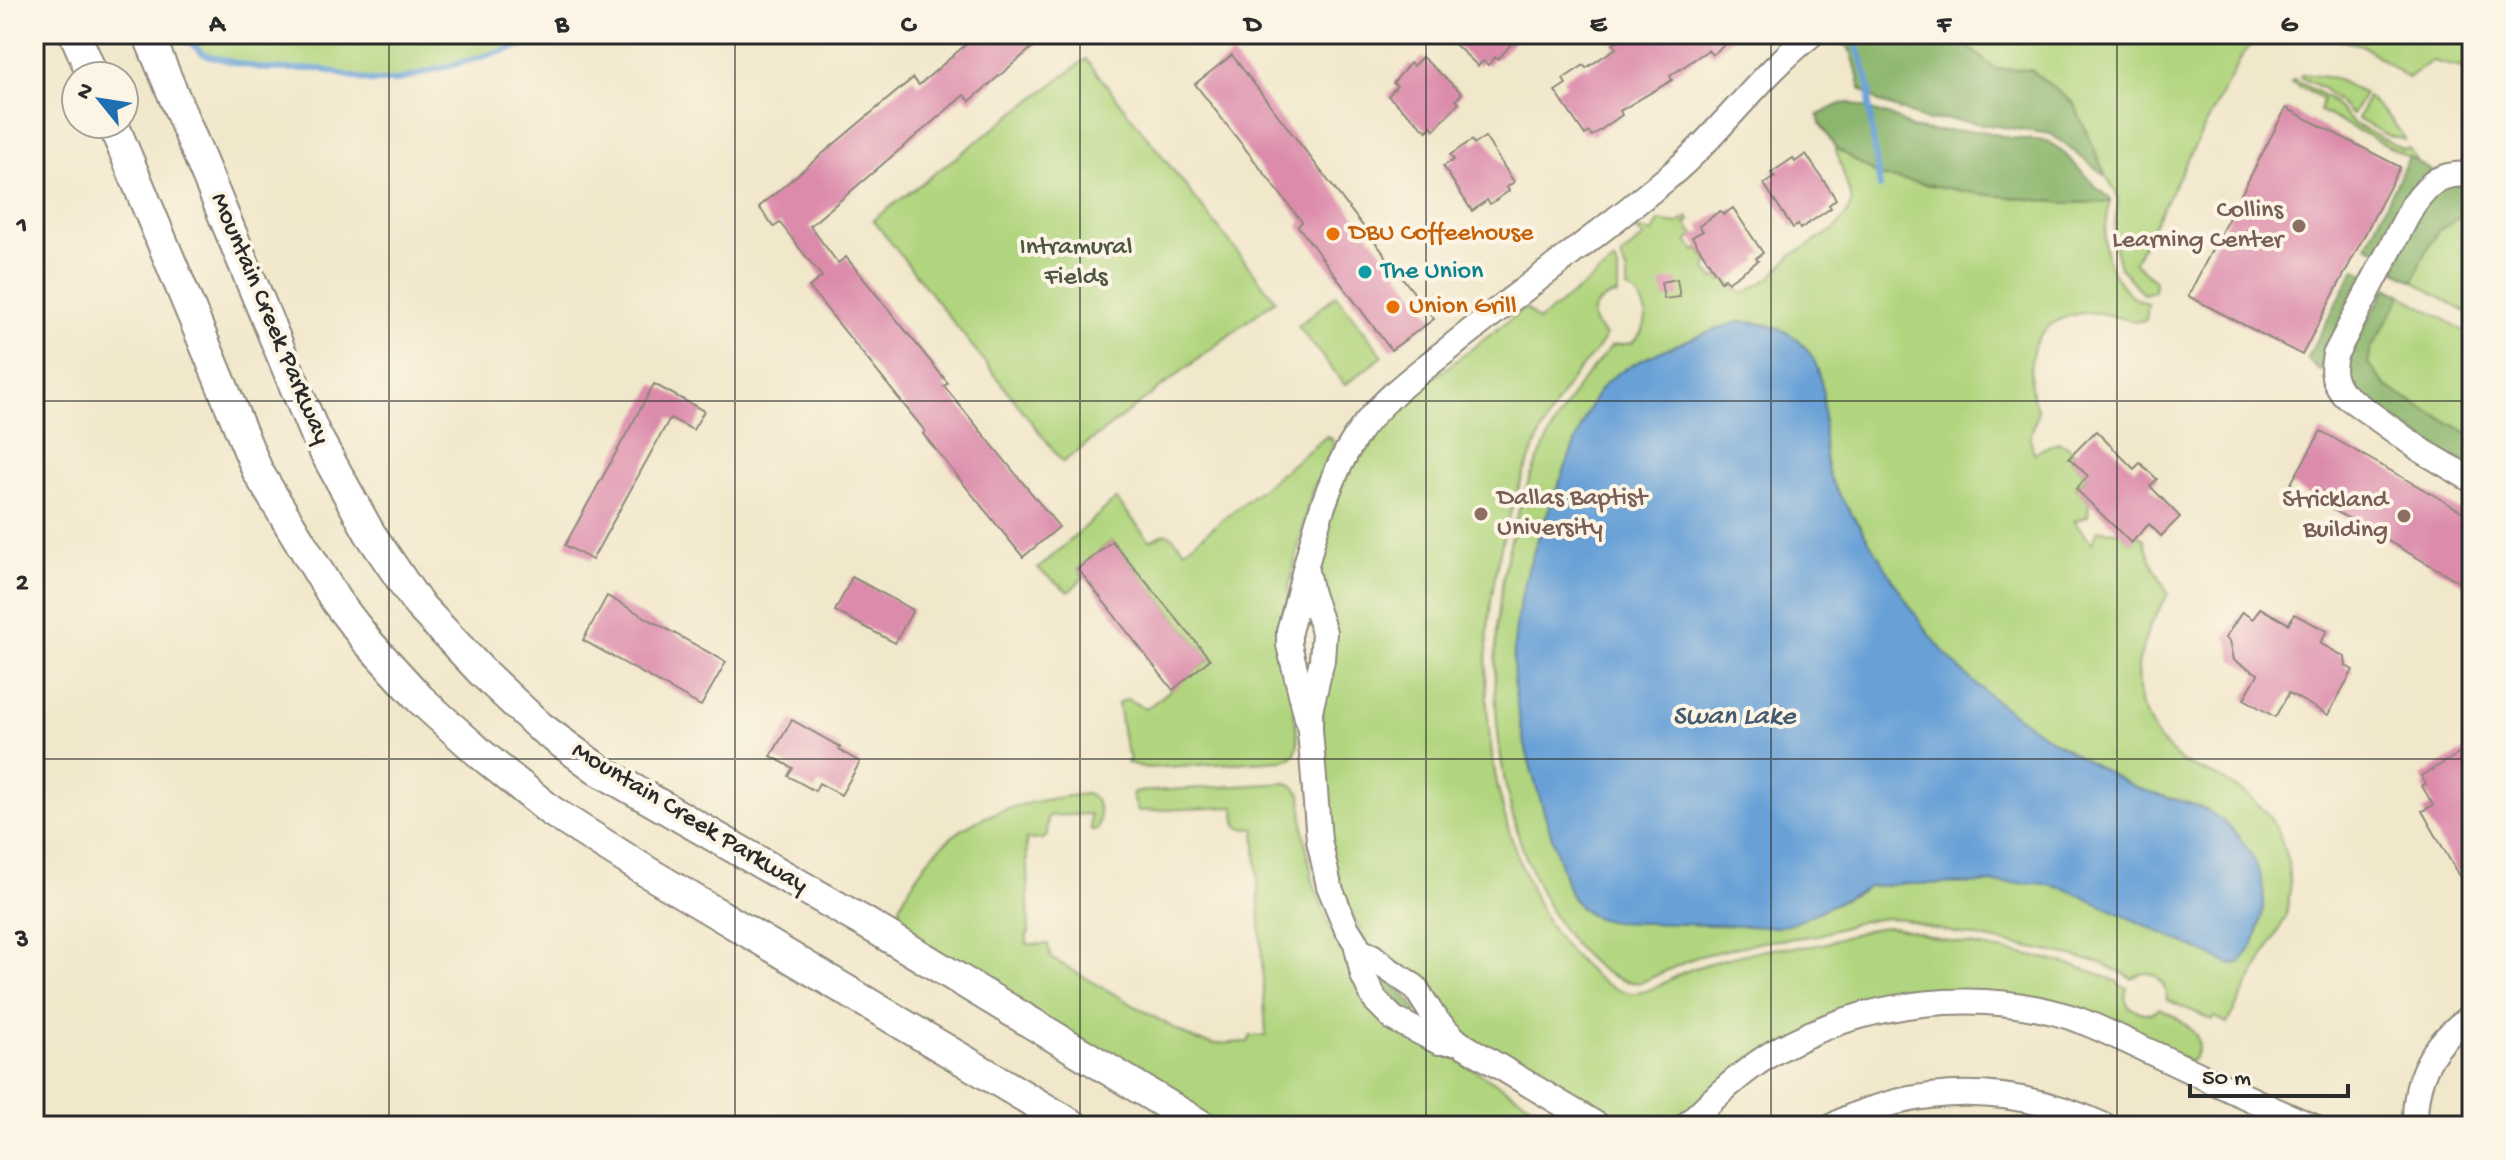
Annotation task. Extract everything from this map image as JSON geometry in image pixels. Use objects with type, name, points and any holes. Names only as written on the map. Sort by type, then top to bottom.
[{"type":"main road","points":[[75,34],[86,60]]},
{"type":"main road","name":"Mountain Creek Parkway","points":[[148,34],[314,432],[369,532],[418,604],[482,672],[539,726],[599,770],[876,929],[1202,1126]]},
{"type":"main road","points":[[120,140],[258,472],[336,601],[367,641],[420,699],[551,811],[649,873],[1074,1126]]},
{"type":"street","points":[[1310,730],[1289,645],[1289,631],[1328,489],[1361,429],[1397,391],[1492,313],[1670,176],[1769,71],[1812,34]]},
{"type":"street","points":[[2464,174],[2435,181],[2413,205],[2335,355],[2331,369],[2334,381],[2343,394],[2412,444],[2472,480]]},
{"type":"street","points":[[1307,568],[1311,594],[1324,632],[1322,660],[1310,711],[1322,863],[1346,927],[1359,951],[1363,975],[1375,1000],[1394,1019],[1439,1042],[1458,1042]]},
{"type":"street","points":[[1359,951],[1372,956],[1415,987],[1435,1019],[1458,1042],[1599,1126]]},
{"type":"street","points":[[1686,1126],[1749,1069],[1773,1053],[1826,1028],[1887,1010],[1948,1002],[1980,1002],[2036,1008],[2080,1021],[2312,1126]]},
{"type":"street","points":[[2415,1126],[2417,1091],[2427,1062],[2451,1032],[2472,1015]]},
{"type":"street","points":[[1833,1126],[1857,1113],[1905,1100],[1974,1093],[2045,1103],[2105,1126]]},
{"type":"green space","points":[[180,34],[564,34],[395,81],[370,81],[321,69],[266,69],[232,62],[204,54]]},
{"type":"green space","points":[[1843,34],[1953,34],[1995,69],[2031,70],[2074,104],[2106,176],[2051,134],[1948,119],[1928,121],[1877,101],[1861,89],[1852,53],[1839,37]]},
{"type":"green space","points":[[1953,34],[2269,34],[2244,52],[2134,262],[2155,281],[2154,291],[2143,294],[2120,267],[2113,240],[2118,201],[2116,192],[2074,104],[2031,70],[1995,69]]},
{"type":"green space","points":[[2314,34],[2472,34],[2472,70],[2432,61],[2408,78],[2362,45]]},
{"type":"green space","name":"Intramural Fields","points":[[1086,59],[1275,300],[1063,462],[873,220]]},
{"type":"green space","points":[[2303,74],[2334,78],[2364,94],[2352,115],[2324,89],[2300,77]]},
{"type":"green space","points":[[2294,80],[2327,97],[2354,124],[2402,149],[2409,148],[2418,162],[2320,111],[2323,99],[2291,83]]},
{"type":"green space","points":[[2367,97],[2391,119],[2405,140],[2388,136],[2358,119]]},
{"type":"green space","points":[[1850,103],[1896,118],[1911,128],[1983,131],[2010,138],[2048,141],[2064,153],[2110,202],[2065,203],[1981,194],[1879,176],[1835,147],[1820,123],[1818,115]]},
{"type":"green space","points":[[1835,147],[1879,176],[1981,194],[2065,203],[2110,202],[2105,235],[2107,255],[2119,282],[2132,296],[2148,303],[2146,320],[2134,321],[2087,313],[2065,318],[2047,328],[2035,345],[2032,356],[2030,383],[2038,410],[2030,438],[2034,453],[2057,442],[2066,445],[2074,454],[2070,458],[2088,476],[2075,487],[2089,501],[2088,516],[2074,521],[2092,543],[2098,530],[2119,531],[2131,542],[2138,535],[2144,539],[2168,594],[2148,629],[2138,665],[2140,704],[2158,739],[2182,762],[2220,778],[2246,794],[2267,813],[2279,833],[2288,862],[2290,891],[2286,917],[2227,1023],[2167,1000],[2161,980],[2152,974],[2139,974],[2132,978],[2101,963],[1931,928],[1903,919],[1863,921],[1818,935],[1755,943],[1696,957],[1642,982],[1629,982],[1604,972],[1582,953],[1557,921],[1531,871],[1513,815],[1501,756],[1496,695],[1497,634],[1504,574],[1517,516],[1536,464],[1558,420],[1587,375],[1611,346],[1632,343],[1643,329],[1644,307],[1627,288],[1627,274],[1621,257],[1644,237],[1633,228],[1653,233],[1659,221],[1677,224],[1688,217],[1690,221],[1686,224],[1695,236],[1687,241],[1695,251],[1699,249],[1709,264],[1705,268],[1714,279],[1718,277],[1721,281],[1725,278],[1743,294],[1771,277],[1791,256],[1835,229],[1846,215],[1852,201]]},
{"type":"green space","points":[[2409,157],[2435,173],[2383,254],[2367,245]]},
{"type":"green space","points":[[2472,181],[2472,316],[2395,270]]},
{"type":"green space","points":[[2472,181],[2472,210],[2438,231],[2421,260],[2414,281],[2395,270],[2413,222],[2435,186]]},
{"type":"green space","points":[[1614,262],[1618,270],[1618,295],[1602,301],[1593,313],[1595,324],[1605,336],[1565,390],[1538,440],[1515,497],[1499,557],[1489,618],[1486,679],[1490,740],[1501,800],[1519,859],[1544,916],[1560,940],[1596,977],[1609,986],[1636,993],[1724,959],[1772,949],[1816,945],[1880,928],[1902,928],[1943,940],[2054,961],[2118,982],[2127,988],[2125,998],[2129,1007],[2145,1013],[2160,1008],[2192,1030],[2199,1044],[2190,1062],[2076,1011],[1870,1004],[1682,1113],[1671,1126],[1616,1126],[1459,1032],[1367,943],[1344,897],[1330,851],[1323,758],[1318,571],[1327,525],[1360,452],[1373,434],[1415,392],[1524,309],[1538,321]]},
{"type":"green space","points":[[2355,268],[2371,278],[2321,371],[2307,359]]},
{"type":"green space","points":[[2387,287],[2472,335],[2472,473],[2343,383]]},
{"type":"green space","points":[[2387,287],[2402,295],[2371,349],[2368,364],[2385,385],[2472,435],[2472,473],[2343,383],[2343,365]]},
{"type":"green space","points":[[1336,295],[1383,356],[1345,385],[1298,326]]},
{"type":"green space","points":[[1327,436],[1333,441],[1333,448],[1312,491],[1288,591],[1292,696],[1298,743],[1295,754],[1284,760],[1147,768],[1127,763],[1130,759],[1118,703],[1127,699],[1146,709],[1210,659],[1112,541],[1078,569],[1084,577],[1069,592],[1038,569],[1116,499],[1150,541],[1165,533],[1185,550]]},
{"type":"green space","points":[[1287,783],[1301,794],[1304,834],[1313,881],[1326,918],[1365,990],[1435,1046],[1567,1126],[1214,1126],[902,929],[899,911],[903,900],[927,861],[945,842],[987,816],[1010,808],[1086,794],[1095,800],[1099,809],[1097,830],[1091,830],[1090,814],[1048,816],[1047,835],[1043,839],[1026,840],[1027,944],[1048,944],[1051,958],[1195,1040],[1213,1044],[1248,1042],[1251,1036],[1266,1036],[1255,829],[1238,825],[1235,807],[1138,811],[1132,795],[1134,792]]},
{"type":"green space","points":[[1386,983],[1401,990],[1417,1011],[1411,1021],[1403,1019],[1382,989]]},
{"type":"water","name":"Swan Lake","points":[[1738,322],[1769,325],[1788,333],[1811,355],[1821,383],[1824,444],[1832,481],[1918,618],[1956,665],[1994,699],[2058,743],[2135,787],[2210,812],[2229,826],[2245,845],[2261,878],[2263,896],[2262,917],[2256,937],[2240,963],[2231,965],[2066,889],[2039,883],[1869,887],[1799,921],[1777,927],[1612,922],[1592,916],[1577,904],[1569,892],[1538,793],[1515,693],[1515,630],[1528,570],[1582,425],[1600,390],[1616,375],[1648,357]]},
{"type":"building","points":[[978,34],[1048,34],[970,101],[964,95],[810,226],[838,263],[846,257],[948,383],[944,386],[1059,527],[1023,557],[809,287],[822,277],[780,223],[774,227],[759,207],[913,78],[919,85]]},
{"type":"building","points":[[1444,34],[1506,34],[1514,41],[1498,59],[1495,57],[1488,65],[1483,61],[1478,66]]},
{"type":"building","points":[[1629,34],[1738,34],[1712,55],[1708,50],[1670,76],[1672,80],[1620,111],[1622,115],[1592,136],[1589,132],[1585,135],[1555,91],[1566,84],[1563,79],[1616,48],[1613,44]]},
{"type":"building","points":[[1232,55],[1434,319],[1391,350],[1298,226],[1302,222],[1195,84]]},
{"type":"building","points":[[1422,57],[1462,93],[1456,100],[1459,103],[1434,130],[1432,126],[1427,131],[1388,96],[1397,86],[1393,83],[1410,63],[1413,66]]},
{"type":"building","points":[[2286,108],[2400,167],[2302,355],[2188,296]]},
{"type":"building","points":[[1485,137],[1514,182],[1507,187],[1509,191],[1490,204],[1487,200],[1472,211],[1443,166],[1454,160],[1450,155],[1472,140],[1474,144]]},
{"type":"building","points":[[1806,154],[1836,199],[1829,205],[1831,208],[1800,229],[1798,225],[1793,228],[1764,184],[1775,177],[1771,173],[1793,158],[1795,162]]},
{"type":"building","points":[[1733,208],[1763,253],[1756,258],[1758,261],[1728,282],[1725,278],[1721,281],[1692,237],[1703,231],[1699,226],[1720,211],[1723,215]]},
{"type":"building","points":[[1677,279],[1680,297],[1664,299],[1661,282]]},
{"type":"building","points":[[654,384],[704,411],[693,430],[670,418],[592,560],[565,545]]},
{"type":"building","points":[[2096,431],[2134,469],[2140,463],[2157,479],[2150,486],[2180,517],[2161,536],[2149,524],[2131,543],[2076,489],[2088,476],[2069,458]]},
{"type":"building","points":[[2321,431],[2472,517],[2472,589],[2290,485]]},
{"type":"building","points":[[1112,541],[1210,659],[1173,690],[1078,569]]},
{"type":"building","points":[[852,577],[913,610],[895,643],[835,611]]},
{"type":"building","points":[[607,596],[726,662],[701,706],[583,640]]},
{"type":"building","points":[[2260,608],[2289,624],[2294,614],[2327,631],[2320,643],[2345,657],[2346,666],[2353,670],[2328,715],[2289,693],[2275,717],[2244,699],[2258,674],[2233,660],[2229,641],[2225,638],[2242,612],[2253,619]]},
{"type":"building","points":[[792,720],[860,762],[841,795],[819,783],[815,791],[788,776],[793,768],[771,756]]},
{"type":"building","points":[[2472,746],[2472,869],[2459,876],[2422,811],[2433,805],[2422,786],[2426,784],[2421,776]]},
{"type":"waterway","points":[[180,34],[204,54],[232,62],[266,69],[321,69],[370,81],[395,81],[564,34]]},
{"type":"waterway","points":[[1856,34],[1853,39],[1863,61],[1870,91],[1869,108],[1880,187]]},
{"type":"place","name":"Collins Learning Center","points":[[2299,226]]},
{"type":"place","name":"DBU Coffeehouse","points":[[1333,234]]},
{"type":"place","name":"The Union","points":[[1365,272]]},
{"type":"place","name":"Union Grill","points":[[1393,307]]},
{"type":"place","name":"Dallas Baptist University","points":[[1481,514]]},
{"type":"place","name":"Strickland Building","points":[[2404,516]]}]
